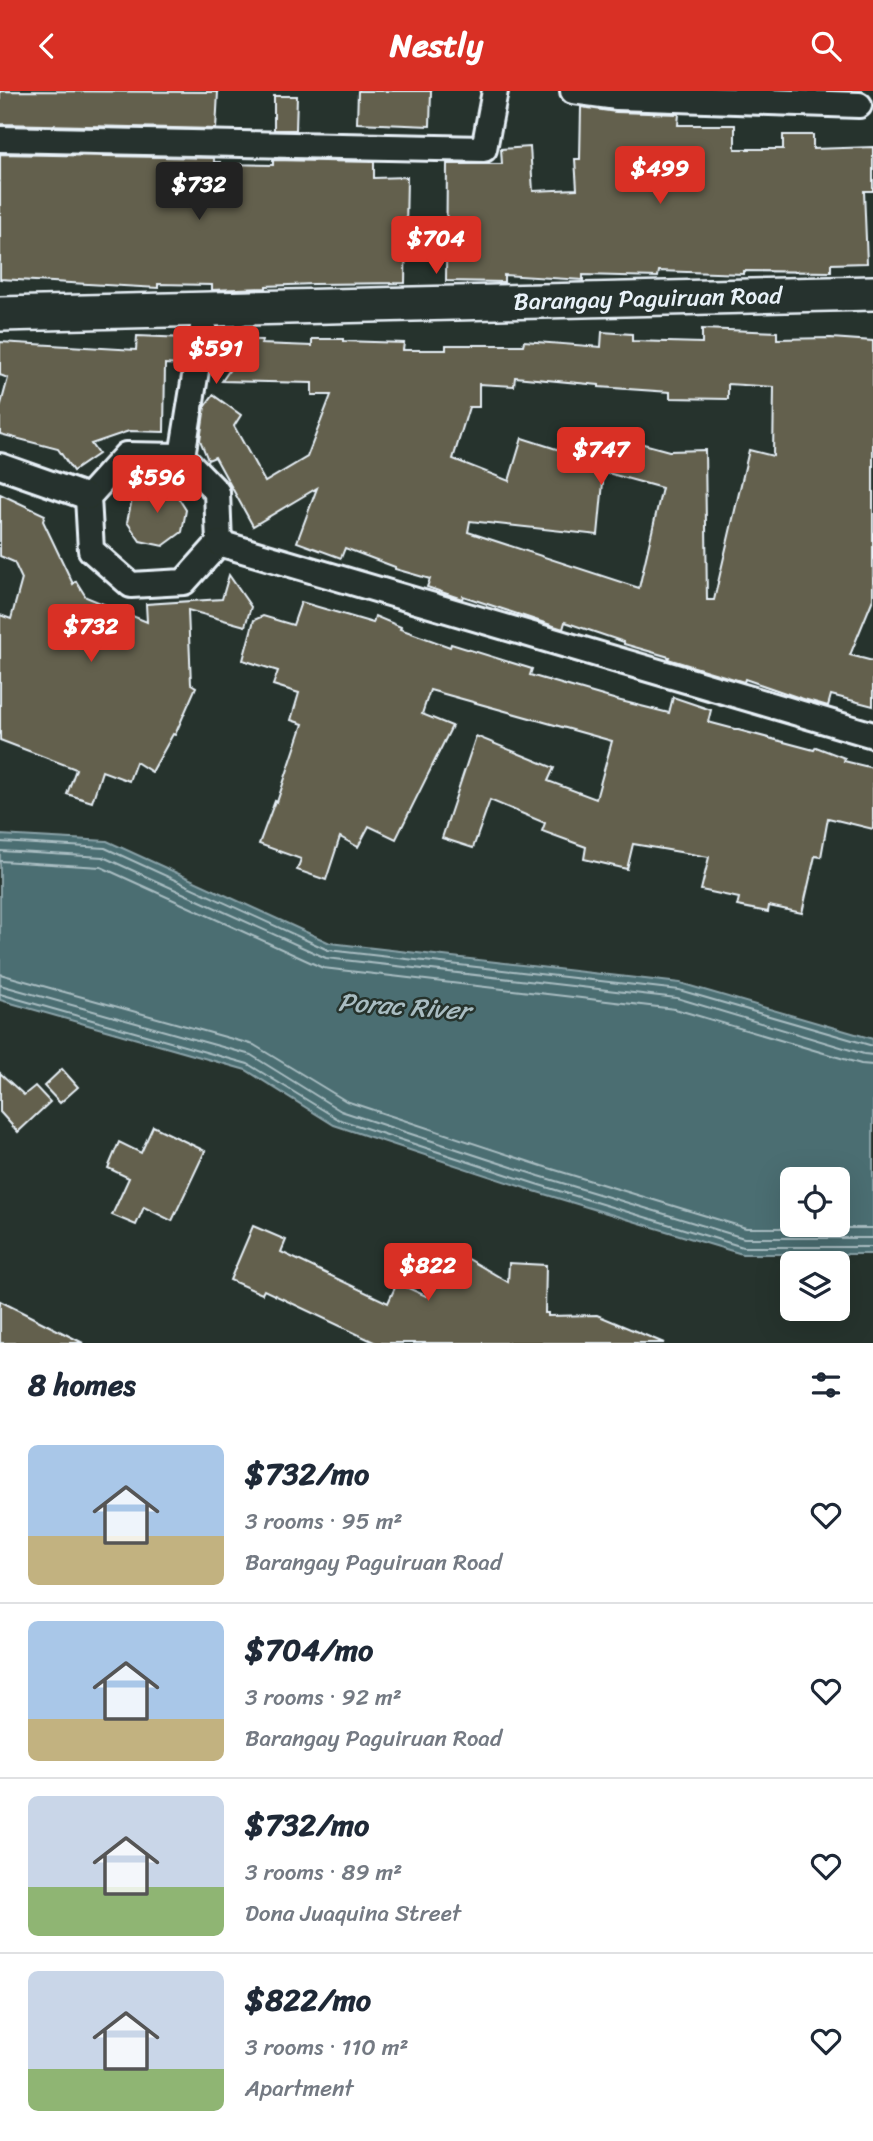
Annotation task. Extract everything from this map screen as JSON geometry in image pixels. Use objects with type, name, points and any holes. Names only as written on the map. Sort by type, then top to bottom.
[{"type":"street","points":[[0,139],[484,149],[495,91]]},
{"type":"street","points":[[573,91],[617,97],[859,105]]},
{"type":"street","name":"Barangay Paguiruan Road","points":[[0,314],[873,293]]},
{"type":"street","points":[[182,456],[206,309]]},
{"type":"street","points":[[126,455],[182,456],[218,492],[219,543],[184,582],[131,585],[91,550],[88,497],[126,455]]},
{"type":"street","points":[[0,466],[88,497]]},
{"type":"street","points":[[219,543],[873,735]]},
{"type":"water","name":"Porac River","points":[[0,835],[107,841],[330,943],[680,983],[873,1039],[873,1254],[850,1254],[850,1251],[780,1251],[780,1254],[742,1254],[534,1191],[334,1125],[246,1070],[0,1000]]},
{"type":"building","points":[[0,91],[218,92],[216,129],[0,124]]},
{"type":"building","points":[[358,91],[431,91],[430,126],[357,123]]},
{"type":"building","points":[[274,96],[297,96],[296,130],[274,130]]},
{"type":"building","points":[[581,107],[616,112],[679,114],[678,125],[735,125],[735,149],[783,149],[783,135],[813,135],[813,149],[873,147],[873,191],[864,191],[867,263],[831,264],[831,272],[743,271],[743,274],[659,271],[658,277],[583,275],[583,280],[504,275],[504,282],[446,281],[447,164],[502,164],[501,149],[530,147],[533,191],[577,189],[575,159],[580,159]]},
{"type":"building","points":[[0,154],[214,158],[214,162],[220,164],[273,165],[273,160],[374,162],[374,178],[407,177],[405,283],[313,284],[212,290],[212,285],[158,284],[158,288],[0,279]]},
{"type":"building","points":[[702,329],[777,332],[777,339],[831,338],[873,341],[873,599],[850,655],[873,661],[873,706],[831,695],[828,706],[745,679],[744,682],[668,659],[669,657],[565,622],[563,629],[463,596],[462,599],[427,587],[430,579],[395,569],[345,548],[341,558],[297,542],[317,488],[253,526],[215,457],[208,460],[200,440],[205,406],[213,395],[241,415],[234,426],[265,482],[307,457],[331,395],[312,395],[312,383],[222,381],[233,365],[212,365],[216,339],[262,340],[261,344],[312,346],[312,339],[343,339],[404,343],[403,350],[446,350],[446,345],[523,345],[524,341],[601,347],[602,332],[632,334],[632,341],[702,343]],"holes":[[[515,377],[670,392],[670,398],[728,399],[728,384],[774,387],[773,456],[749,450],[714,600],[707,600],[705,450],[669,451],[629,440],[627,447],[574,434],[569,453],[522,438],[509,481],[453,459],[469,407],[479,407],[479,384],[514,386]],[[604,472],[662,488],[639,588],[468,532],[470,521],[598,535]]]},
{"type":"building","points":[[137,336],[186,338],[182,365],[165,364],[164,432],[129,431],[91,444],[98,454],[73,471],[58,449],[0,434],[0,408],[8,378],[0,375],[0,342],[136,350]]},
{"type":"building","points":[[163,478],[163,488],[174,491],[186,510],[182,532],[163,546],[140,541],[127,522],[132,499]]},
{"type":"building","points":[[0,494],[45,515],[43,521],[73,584],[76,581],[86,597],[147,622],[146,604],[222,599],[229,575],[251,607],[245,626],[188,610],[191,684],[196,687],[175,735],[173,734],[152,772],[136,762],[129,781],[102,771],[92,802],[67,794],[76,769],[0,740],[0,615],[11,619],[22,579],[14,562],[0,556]]},
{"type":"building","points":[[301,602],[373,623],[375,616],[401,627],[400,629],[450,647],[451,644],[532,669],[530,675],[617,700],[669,713],[673,697],[711,710],[708,722],[814,750],[816,747],[845,758],[844,761],[873,768],[873,829],[828,818],[821,857],[815,856],[802,913],[769,906],[768,912],[737,906],[739,898],[701,890],[709,857],[633,844],[627,869],[584,859],[586,847],[542,831],[545,823],[490,800],[473,848],[442,838],[476,736],[554,768],[548,781],[596,799],[612,741],[430,690],[422,714],[452,726],[396,839],[369,826],[358,847],[340,837],[326,880],[297,870],[301,859],[259,844],[275,801],[277,802],[303,724],[291,720],[299,693],[273,685],[278,671],[243,660],[254,620],[263,616],[293,625]]},
{"type":"building","points":[[62,1069],[78,1087],[60,1103],[44,1086]]},
{"type":"building","points":[[0,1073],[24,1095],[35,1086],[50,1102],[18,1132],[0,1112]]},
{"type":"building","points":[[153,1126],[205,1151],[172,1221],[144,1207],[136,1225],[112,1215],[129,1178],[108,1168],[119,1142],[141,1153]]},
{"type":"building","points":[[253,1226],[286,1240],[281,1252],[388,1303],[397,1283],[426,1296],[453,1250],[508,1282],[509,1263],[546,1265],[545,1313],[548,1313],[548,1316],[597,1315],[664,1343],[376,1343],[264,1290],[262,1294],[230,1280]]},
{"type":"building","points":[[0,1301],[83,1343],[0,1343]]}]
